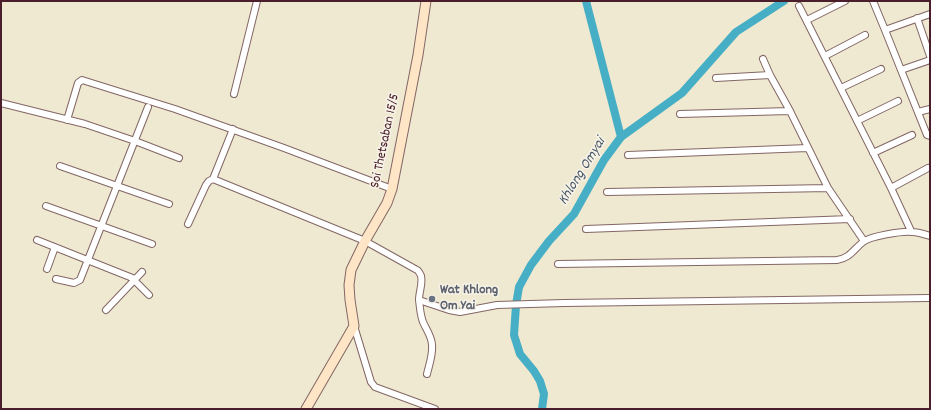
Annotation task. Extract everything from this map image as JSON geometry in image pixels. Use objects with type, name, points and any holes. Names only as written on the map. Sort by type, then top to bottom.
[{"type":"street","points":[[234,94],[257,1]]},
{"type":"street","name":"Soi Thetsaban 15/5","points":[[354,326],[350,300],[350,274],[365,241],[387,202],[392,189],[418,55],[426,1]]},
{"type":"street","points":[[806,20],[845,1]]},
{"type":"street","points":[[873,1],[886,30],[927,135],[930,136]]},
{"type":"street","points":[[799,6],[891,188],[911,231]]},
{"type":"street","points":[[886,30],[930,14]]},
{"type":"street","points":[[917,18],[930,56]]},
{"type":"street","points":[[824,56],[865,35]]},
{"type":"street","points":[[763,59],[828,188],[864,241]]},
{"type":"street","points":[[902,70],[930,60]]},
{"type":"street","points":[[841,88],[881,69]]},
{"type":"street","points":[[716,78],[770,75]]},
{"type":"street","points":[[67,120],[78,82],[82,80],[233,129],[392,189]]},
{"type":"street","points":[[857,121],[898,101]]},
{"type":"street","points":[[1,103],[85,124],[179,158]]},
{"type":"street","points":[[56,279],[72,283],[79,281],[89,260],[148,107]]},
{"type":"street","points":[[918,112],[930,109]]},
{"type":"street","points":[[680,114],[790,112]]},
{"type":"street","points":[[188,224],[206,185],[209,181],[214,179],[233,129]]},
{"type":"street","points":[[873,153],[912,135]]},
{"type":"street","points":[[628,155],[808,148]]},
{"type":"street","points":[[60,166],[169,204]]},
{"type":"street","points":[[891,188],[928,168]]},
{"type":"street","points":[[214,179],[365,241],[417,270],[421,275],[419,294],[420,313],[432,343],[427,374]]},
{"type":"street","points":[[607,192],[828,188]]},
{"type":"street","points":[[46,206],[152,244]]},
{"type":"street","points":[[586,229],[850,219]]},
{"type":"street","points":[[558,264],[837,260],[848,256],[864,241],[880,236],[911,231],[930,236]]},
{"type":"street","points":[[37,240],[89,260],[134,280],[150,295]]},
{"type":"street","points":[[47,269],[55,247]]},
{"type":"street","points":[[106,310],[142,272]]},
{"type":"street","points":[[419,300],[460,312],[492,306],[930,298]]},
{"type":"street","points":[[306,409],[354,326]]},
{"type":"street","points":[[354,326],[371,382],[375,387],[435,409]]},
{"type":"waterway","points":[[586,1],[621,137]]},
{"type":"waterway","name":"Khlong Omyai","points":[[542,409],[544,394],[540,381],[520,354],[514,335],[519,287],[531,265],[549,241],[574,214],[604,160],[621,137],[682,93],[736,32],[784,1]]},
{"type":"place","name":"Wat Khlong Om Yai","points":[[432,299]]}]
